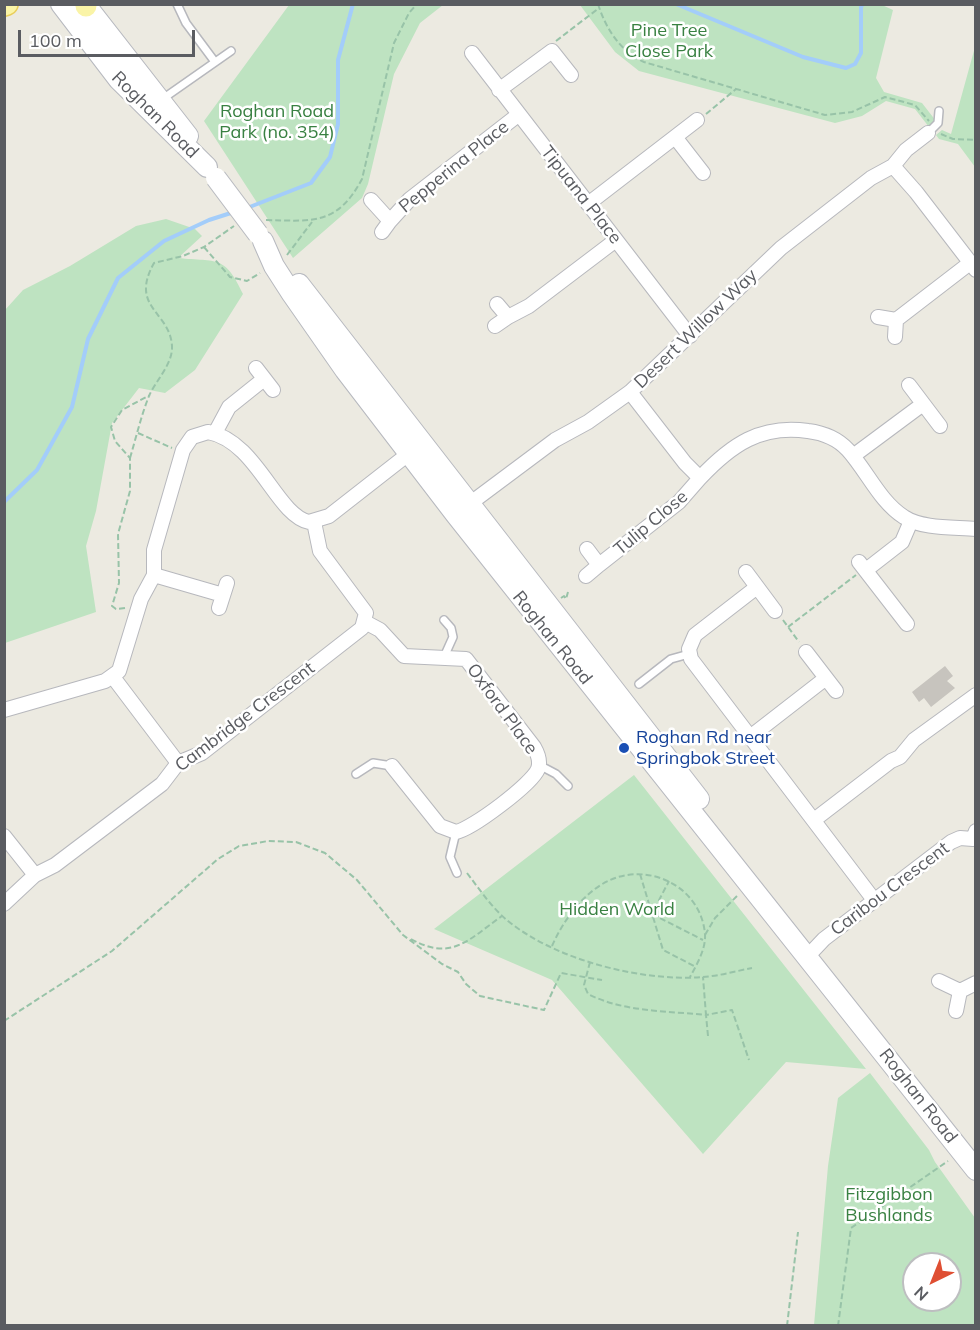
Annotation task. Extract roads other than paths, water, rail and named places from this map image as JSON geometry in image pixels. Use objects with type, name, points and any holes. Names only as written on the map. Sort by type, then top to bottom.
[{"type":"main road","name":"Roghan Road","points":[[61,4],[114,74],[154,105]]},
{"type":"main road","name":"Roghan Road","points":[[85,5],[154,105],[262,232],[462,510],[810,953],[832,971],[860,1022],[970,1161]]},
{"type":"street","points":[[499,90],[552,51],[571,75]]},
{"type":"street","name":"Tipuana Place","points":[[472,53],[690,336]]},
{"type":"street","name":"Pepperina Place","points":[[371,201],[386,226],[410,199],[518,115]]},
{"type":"street","points":[[588,204],[697,120]]},
{"type":"street","name":"Desert Willow Way","points":[[462,510],[555,440],[600,414],[630,392],[781,248],[871,178],[893,166],[906,150],[932,131]]},
{"type":"street","points":[[675,137],[703,173]]},
{"type":"street","points":[[879,317],[896,320],[973,266],[893,166]]},
{"type":"street","points":[[495,326],[508,316],[528,306],[616,240]]},
{"type":"street","points":[[497,304],[508,316]]},
{"type":"street","points":[[895,337],[896,320]]},
{"type":"street","points":[[215,433],[229,407],[264,379]]},
{"type":"street","points":[[909,385],[940,426]]},
{"type":"street","points":[[630,392],[685,463],[700,478]]},
{"type":"street","points":[[853,456],[923,404]]},
{"type":"street","name":"Tulip Close","points":[[586,576],[679,502],[700,478],[741,444],[770,430],[797,429],[828,435],[853,456],[891,506],[911,521]]},
{"type":"street","points":[[4,710],[113,677],[121,667],[142,594],[154,575],[154,550],[185,444],[197,434],[215,433],[247,456],[294,514],[303,521],[314,522],[329,516],[416,448]]},
{"type":"street","points":[[907,624],[863,566],[899,545],[911,521],[975,529]]},
{"type":"street","points":[[314,522],[320,551],[364,608],[365,622]]},
{"type":"street","name":"Tulip Close","points":[[587,549],[599,565]]},
{"type":"street","points":[[746,572],[775,611]]},
{"type":"street","points":[[154,575],[223,595]]},
{"type":"street","points":[[757,587],[695,635],[690,643],[689,654],[694,665],[874,900]]},
{"type":"street","name":"Oxford Place","points":[[365,622],[380,630],[404,656],[460,657],[475,668],[534,747],[539,765],[526,784],[470,827],[456,832]]},
{"type":"street","name":"Cambridge Crescent","points":[[4,904],[35,875],[55,865],[153,790],[178,764],[202,753],[359,632],[365,622]]},
{"type":"street","points":[[806,652],[836,691]]},
{"type":"street","points":[[113,677],[178,764]]},
{"type":"street","points":[[750,737],[826,678]]},
{"type":"street","points":[[814,820],[891,761],[900,757],[914,740],[975,695]]},
{"type":"street","points":[[392,766],[435,821],[445,829],[456,832]]},
{"type":"street","points":[[4,836],[35,875]]},
{"type":"street","name":"Caribou Crescent","points":[[810,953],[874,900],[951,842],[960,838],[974,837]]},
{"type":"street","points":[[939,981],[960,991]]},
{"type":"street","points":[[960,991],[975,983]]},
{"type":"street","points":[[956,1011],[960,991]]},
{"type":"lane","points":[[177,4],[186,23],[216,62]]},
{"type":"lane","points":[[154,105],[231,51]]},
{"type":"lane","points":[[932,131],[939,111]]},
{"type":"lane","points":[[444,620],[451,628],[453,637],[444,657]]},
{"type":"lane","points":[[639,684],[671,659],[689,654]]},
{"type":"lane","points":[[356,774],[373,763],[392,766]]},
{"type":"lane","points":[[539,765],[556,774],[568,786]]},
{"type":"lane","points":[[456,832],[450,857],[457,873]]},
{"type":"waterway","points":[[247,208],[311,183],[330,157],[338,124],[338,60],[353,4]]},
{"type":"waterway","points":[[676,4],[803,57],[846,68],[855,64],[861,53],[861,7],[863,4]]},
{"type":"waterway","points":[[4,502],[37,470],[72,407],[88,339],[118,278],[164,241],[209,220],[234,212]]},
{"type":"place","name":"Roghan Rd near Springbok Street","points":[[624,748]]},
{"type":"park label","name":"Pine Tree Close Park","points":[[669,42]]},
{"type":"park label","name":"Roghan Road Park (no. 354)","points":[[277,122]]},
{"type":"park label","name":"Hidden World","points":[[617,910]]},
{"type":"park label","name":"Fitzgibbon Bushlands","points":[[889,1205]]}]
